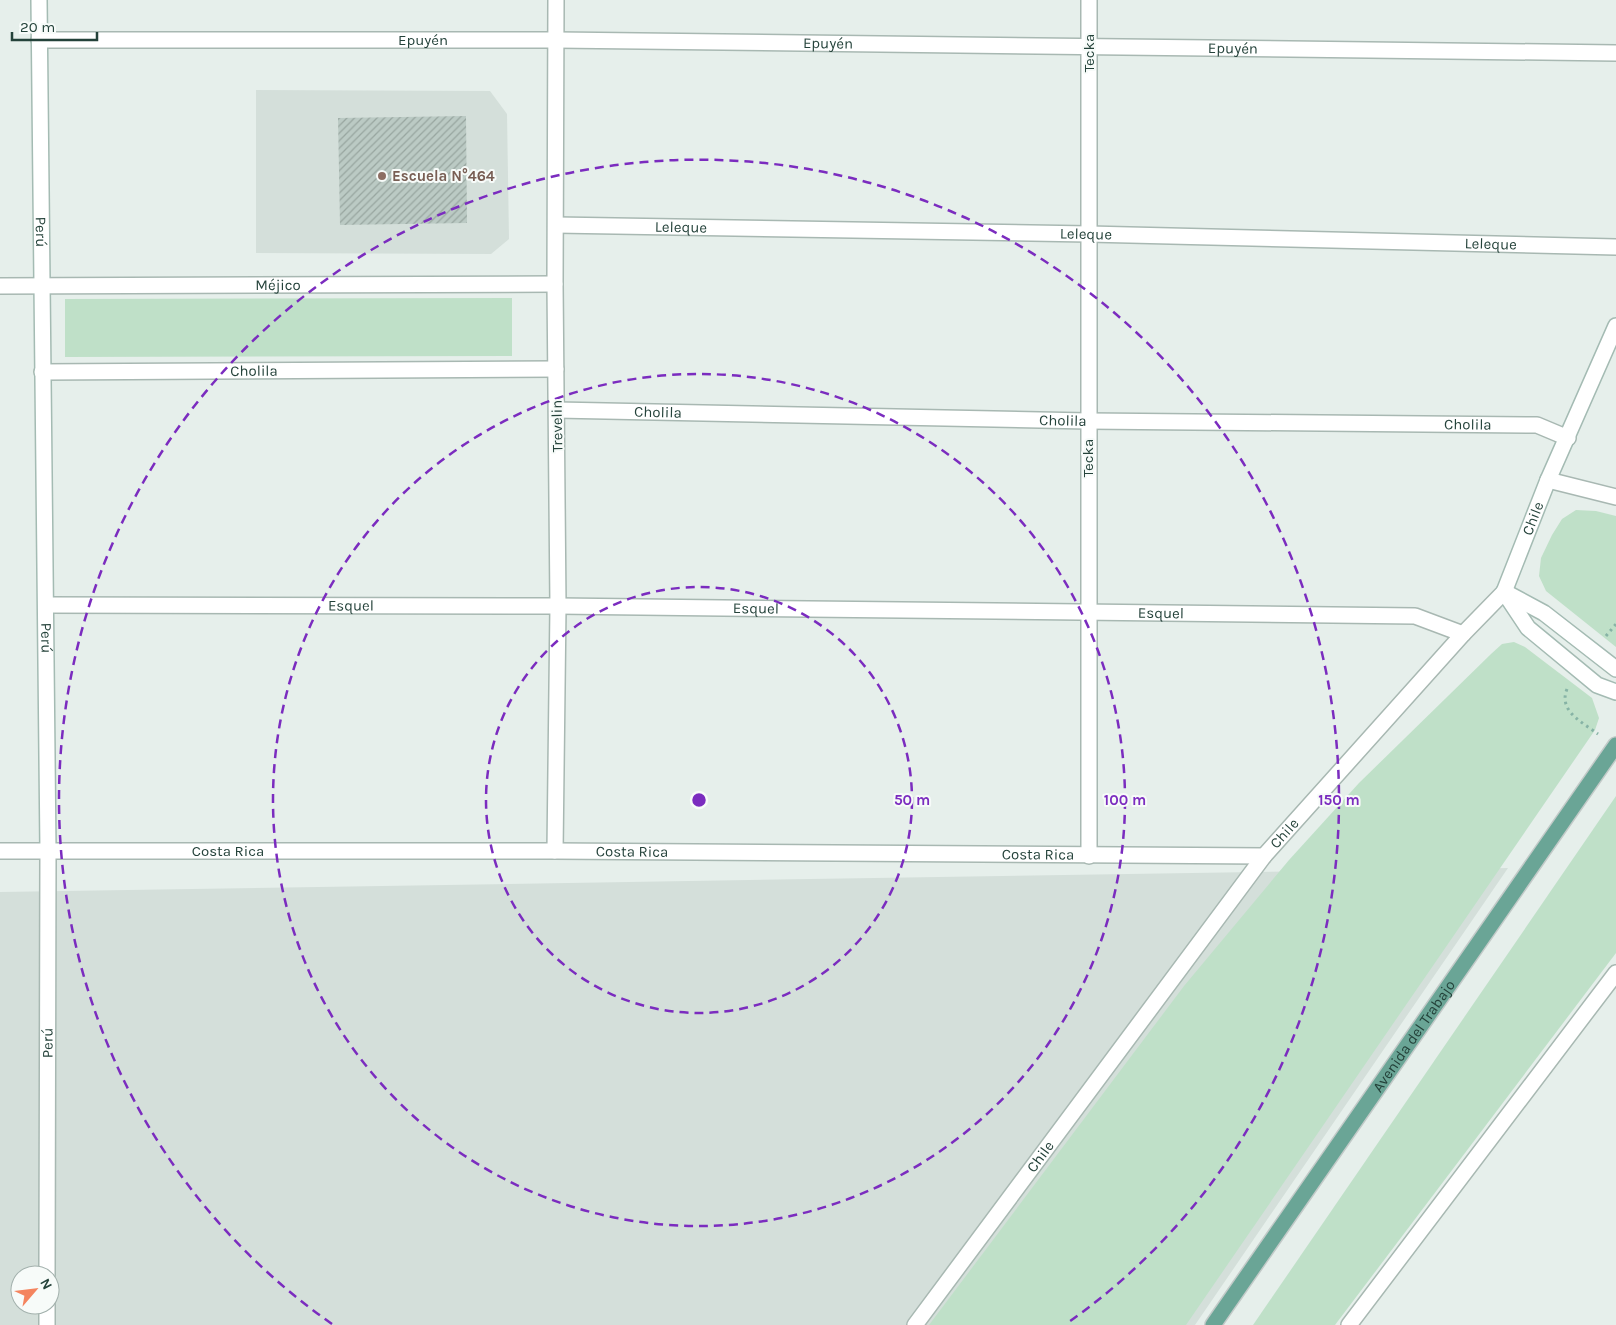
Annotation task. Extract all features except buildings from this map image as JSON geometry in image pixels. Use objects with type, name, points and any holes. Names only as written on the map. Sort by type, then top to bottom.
[{"type":"main road","name":"Avenida del Trabajo","points":[[1213,1325],[1616,745]]},
{"type":"street","name":"Perú","points":[[39,0],[40,286],[47,605],[47,1265]]},
{"type":"street","name":"Trevelin","points":[[555,851],[558,606],[555,284],[556,0]]},
{"type":"street","name":"Tecka","points":[[1089,0],[1089,856]]},
{"type":"street","name":"Epuyén","points":[[39,40],[557,40],[1616,53]]},
{"type":"street","name":"Leleque","points":[[556,225],[1089,234],[1616,247]]},
{"type":"street","name":"Méjico","points":[[0,286],[555,284]]},
{"type":"street","name":"Chile","points":[[915,1325],[1264,856],[1463,634],[1504,592],[1548,480],[1616,326]]},
{"type":"street","name":"Cholila","points":[[42,372],[556,369]]},
{"type":"street","name":"Cholila","points":[[557,410],[1088,421],[1537,425],[1568,438]]},
{"type":"street","points":[[1548,480],[1616,497]]},
{"type":"street","points":[[1504,592],[1544,613],[1616,669]]},
{"type":"street","points":[[1504,592],[1528,628],[1597,685],[1616,692]]},
{"type":"street","name":"Esquel","points":[[47,605],[558,606],[1415,616],[1463,634]]},
{"type":"street","name":"Costa Rica","points":[[0,851],[555,851],[1264,856]]},
{"type":"street","points":[[1349,1325],[1616,973]]},
{"type":"shaded area","name":"Escuela N°464","points":[[256,90],[490,91],[507,114],[509,239],[491,254],[256,253]]},
{"type":"shaded area","points":[[1508,868],[1195,1325],[0,1325],[0,892]]},
{"type":"green space","points":[[512,298],[512,356],[65,357],[65,299]]},
{"type":"green space","points":[[1576,510],[1596,511],[1616,516],[1616,647],[1546,591],[1539,576],[1541,558],[1552,535],[1562,519]]},
{"type":"green space","points":[[1514,642],[1525,647],[1592,698],[1599,718],[1595,730],[1186,1325],[929,1325],[1184,986],[1289,860],[1359,783],[1491,654],[1502,644]]},
{"type":"green space","points":[[1616,796],[1616,953],[1335,1325],[1253,1325]]},
{"type":"place","name":"Escuela N°464","points":[[382,176]]}]
